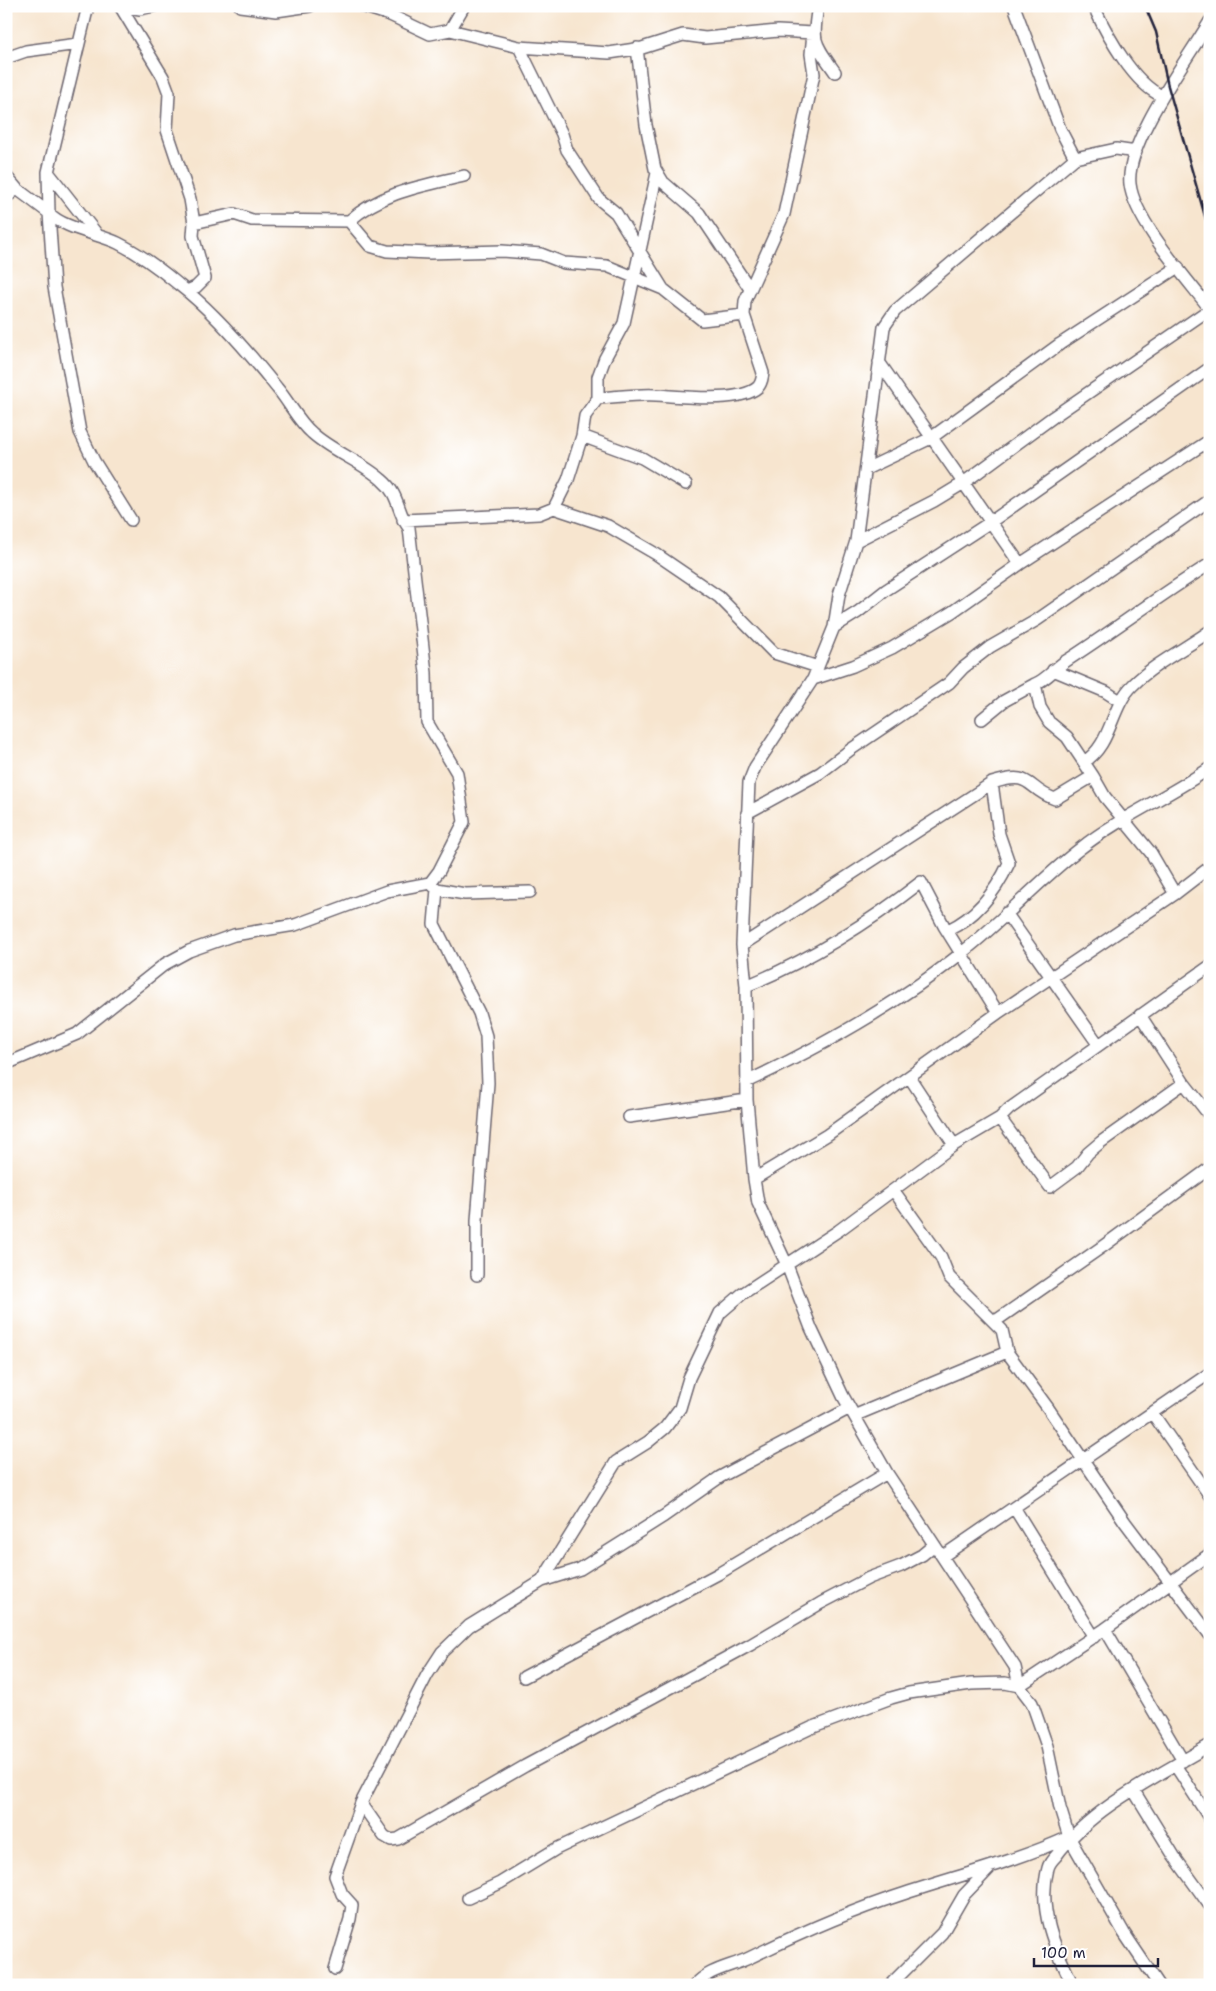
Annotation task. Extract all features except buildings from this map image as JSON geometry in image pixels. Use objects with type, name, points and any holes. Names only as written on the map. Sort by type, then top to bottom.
[{"type":"street","points":[[88,6],[48,172],[54,287],[80,432],[94,461],[131,520]]},
{"type":"street","points":[[122,6],[140,9],[154,6]]},
{"type":"street","points":[[122,6],[163,77],[170,93],[167,130],[187,187],[194,223],[193,236],[205,278],[196,288],[187,291]]},
{"type":"street","points":[[240,6],[276,11],[310,6]]},
{"type":"street","points":[[362,6],[430,34],[450,30],[518,47],[609,53],[683,36],[706,38],[778,31],[813,32]]},
{"type":"street","points":[[450,30],[464,6]]},
{"type":"street","points":[[598,398],[654,395],[697,399],[745,393],[758,388],[762,382],[763,373],[744,315],[745,302],[784,214],[814,74],[811,54],[818,6]]},
{"type":"street","points":[[1014,6],[1060,129],[1075,158]]},
{"type":"street","points":[[1095,9],[1101,23],[1139,80],[1150,91],[1162,96]]},
{"type":"street","points":[[856,541],[934,501],[962,484],[1053,417],[1210,309],[1161,246],[1141,214],[1130,186],[1130,169],[1162,96],[1210,21]]},
{"type":"street","points":[[813,32],[822,52],[835,72]]},
{"type":"street","points":[[6,58],[26,51],[78,44]]},
{"type":"street","points":[[518,47],[562,134],[567,150],[599,198],[616,213],[663,289]]},
{"type":"street","points":[[637,48],[646,125],[657,173],[663,182],[699,213],[750,289]]},
{"type":"street","points":[[1136,152],[1116,149],[1075,158],[895,311],[884,327],[856,541],[839,595],[834,627],[813,679],[755,767],[749,782],[742,945],[746,986],[747,1100],[758,1203],[786,1265],[811,1328],[853,1412],[887,1473],[1015,1667],[1019,1686],[1032,1703],[1047,1746],[1060,1808],[1069,1837],[1124,1933],[1159,1985]]},
{"type":"street","points":[[48,172],[96,233]]},
{"type":"street","points":[[554,508],[568,480],[582,436],[585,416],[598,398],[598,377],[604,358],[624,323],[636,277],[657,173]]},
{"type":"street","points":[[6,176],[17,189],[49,213],[74,227],[96,233],[150,262],[187,291],[268,376],[312,433],[382,480],[400,506],[403,520],[409,528],[412,546],[426,674],[427,722],[457,773],[463,805],[464,822],[434,886],[434,924],[479,1013],[486,1036],[488,1083],[477,1220],[477,1275]]},
{"type":"street","points":[[194,223],[234,214],[252,220],[349,221],[362,210],[394,194],[464,176]]},
{"type":"street","points":[[6,198],[17,189]]},
{"type":"street","points":[[349,221],[370,246],[387,251],[428,253],[502,250],[541,254],[564,263],[607,266],[636,277],[663,289],[702,320],[744,315]]},
{"type":"street","points":[[866,469],[931,438],[1060,344],[1178,267]]},
{"type":"street","points":[[879,362],[962,484],[992,521],[1020,564]]},
{"type":"street","points":[[834,627],[886,590],[992,521],[1210,368]]},
{"type":"street","points":[[582,436],[642,458],[686,484]]},
{"type":"street","points":[[813,679],[853,666],[892,648],[952,612],[1020,564],[1210,440]]},
{"type":"street","points":[[747,812],[820,773],[949,683],[963,668],[990,647],[1037,620],[1210,500]]},
{"type":"street","points":[[403,520],[539,514],[554,508],[608,526],[656,554],[719,597],[774,652],[818,667]]},
{"type":"street","points":[[982,720],[1004,701],[1035,684],[1053,670],[1100,641],[1121,622],[1210,564]]},
{"type":"street","points":[[1084,762],[1093,756],[1103,743],[1120,701],[1133,684],[1210,631]]},
{"type":"street","points":[[1053,670],[1106,692],[1120,701]]},
{"type":"street","points":[[1035,684],[1040,707],[1049,722],[1067,737],[1105,797],[1151,853],[1175,894]]},
{"type":"street","points":[[746,1082],[790,1061],[875,1014],[917,987],[962,953],[1082,847],[1210,768]]},
{"type":"street","points":[[742,945],[992,783],[1018,777],[1028,781],[1055,800],[1093,776]]},
{"type":"street","points":[[948,930],[963,923],[982,904],[1009,863],[999,834],[992,783]]},
{"type":"street","points":[[754,1179],[827,1135],[910,1078],[998,1013],[1175,894],[1210,867]]},
{"type":"street","points":[[746,986],[789,968],[824,950],[884,911],[921,882],[998,1013]]},
{"type":"street","points":[[6,1064],[77,1034],[158,970],[189,951],[234,935],[295,925],[387,891],[434,886],[465,894],[530,892]]},
{"type":"street","points":[[1006,913],[1098,1044]]},
{"type":"street","points":[[542,1581],[616,1462],[659,1432],[680,1408],[689,1378],[720,1313],[742,1294],[894,1191],[954,1145],[1000,1118],[1009,1109],[1098,1044],[1210,966]]},
{"type":"street","points":[[1140,1016],[1184,1083],[1210,1116]]},
{"type":"street","points":[[910,1078],[954,1145]]},
{"type":"street","points":[[1000,1118],[1050,1187],[1077,1167],[1088,1153],[1101,1142],[1184,1083]]},
{"type":"street","points":[[629,1117],[747,1100]]},
{"type":"street","points":[[994,1322],[1102,1247],[1210,1168]]},
{"type":"street","points":[[894,1191],[942,1257],[949,1278],[1002,1330],[1007,1352],[1170,1582],[1210,1635]]},
{"type":"street","points":[[335,1969],[350,1919],[352,1904],[342,1894],[334,1876],[361,1804],[427,1675],[442,1652],[469,1626],[542,1581],[580,1569],[664,1516],[720,1477],[853,1412],[1007,1352]]},
{"type":"street","points":[[943,1556],[1015,1509],[1210,1373]]},
{"type":"street","points":[[1153,1414],[1208,1491]]},
{"type":"street","points":[[524,1677],[718,1574],[887,1473]]},
{"type":"street","points":[[1015,1509],[1094,1638]]},
{"type":"street","points":[[361,1804],[384,1836],[391,1840],[398,1838],[526,1766],[750,1645],[821,1603],[869,1578],[901,1566],[922,1555],[934,1545]]},
{"type":"street","points":[[468,1898],[507,1879],[556,1849],[811,1728],[891,1698],[910,1693],[971,1684],[1005,1683],[1019,1686],[1094,1638],[1210,1554]]},
{"type":"street","points":[[1105,1629],[1210,1819]]},
{"type":"street","points":[[695,1985],[703,1976],[739,1963],[817,1924],[900,1895],[1028,1856],[1069,1837],[1092,1818],[1210,1745]]},
{"type":"street","points":[[1134,1791],[1174,1856],[1210,1906]]},
{"type":"street","points":[[1069,1837],[1048,1867],[1045,1895],[1049,1933],[1073,1985]]},
{"type":"street","points":[[890,1985],[942,1933],[964,1895],[991,1867]]},
{"type":"railway","points":[[1145,6],[1156,32],[1168,86],[1210,234]]}]
